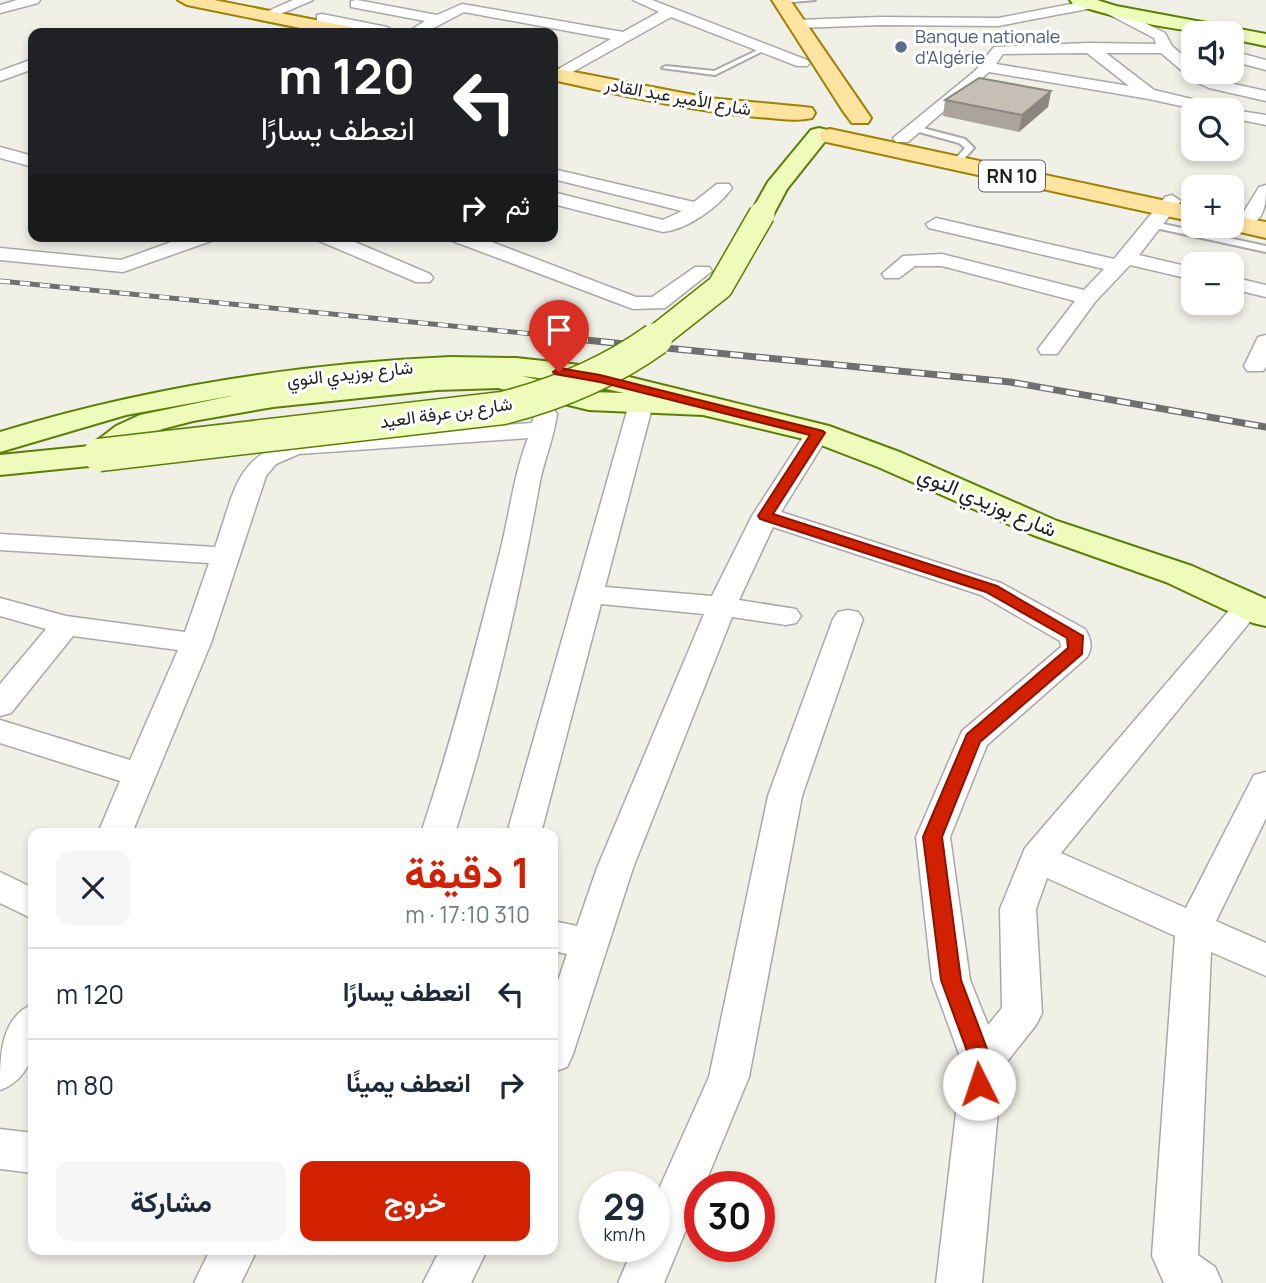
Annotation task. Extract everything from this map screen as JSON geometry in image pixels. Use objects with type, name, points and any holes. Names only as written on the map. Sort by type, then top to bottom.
[{"type":"main road","points":[[775,0],[797,24],[850,107],[861,119]]},
{"type":"main road","points":[[775,0],[802,63],[816,115]]},
{"type":"main road","points":[[178,1],[316,25]]},
{"type":"main road","points":[[178,1],[316,25]]},
{"type":"main road","name":"شارع الأمير عبد القادر","points":[[558,78],[698,104],[770,105],[790,102],[861,132],[866,124],[861,119]]},
{"type":"main road","name":"شارع الأمير عبد القادر","points":[[558,78],[816,115],[1171,211]]},
{"type":"main road","name":"شارع الأمير عبد القادر","points":[[861,119],[909,133],[961,157],[1171,211]]},
{"type":"street","points":[[0,9],[33,0]]},
{"type":"street","points":[[264,16],[306,0]]},
{"type":"street","points":[[640,0],[802,63]]},
{"type":"street","points":[[316,25],[362,2],[439,20]]},
{"type":"street","points":[[797,24],[880,21],[998,22],[1086,2],[1114,11],[1181,23]]},
{"type":"street","points":[[439,4],[625,37]]},
{"type":"street","points":[[423,28],[462,8]]},
{"type":"street","points":[[1114,11],[1163,43],[1208,82],[1266,96]]},
{"type":"street","points":[[558,75],[670,12]]},
{"type":"street","points":[[998,22],[1006,49]]},
{"type":"street","points":[[1163,43],[1181,23]]},
{"type":"street","points":[[316,25],[347,28]]},
{"type":"street","points":[[1244,36],[1266,40]]},
{"type":"street","points":[[909,133],[985,67],[995,53],[1006,49],[1163,43],[1181,46]]},
{"type":"street","points":[[1088,47],[1149,94]]},
{"type":"street","points":[[11,57],[28,62]]},
{"type":"street","points":[[1244,59],[1266,65]]},
{"type":"street","points":[[0,76],[28,65]]},
{"type":"street","points":[[985,67],[1181,101]]},
{"type":"street","name":"شارع بن عرفة العيد","points":[[0,465],[503,408],[546,397],[625,361],[697,308],[720,287],[816,115]]},
{"type":"street","points":[[1244,115],[1266,120]]},
{"type":"street","points":[[0,152],[28,160]]},
{"type":"street","points":[[558,175],[698,209]]},
{"type":"street","points":[[558,199],[663,226],[673,225],[723,188]]},
{"type":"street","points":[[1249,222],[1266,191]]},
{"type":"street","points":[[1049,349],[1088,298],[1171,211]]},
{"type":"street","points":[[936,224],[1181,272]]},
{"type":"street","points":[[0,254],[123,266],[190,242]]},
{"type":"street","points":[[338,242],[423,278]]},
{"type":"street","points":[[473,242],[633,303],[657,303],[702,271]]},
{"type":"street","points":[[892,274],[909,260],[942,260],[1088,298]]},
{"type":"street","points":[[1244,286],[1266,291]]},
{"type":"street","points":[[1255,366],[1266,342]]},
{"type":"street","name":"شارع بوزيدي النوي","points":[[0,442],[93,414],[240,386],[325,375],[463,365],[543,380],[589,401],[703,406]]},
{"type":"street","name":"شارع بوزيدي النوي","points":[[84,457],[151,422],[273,398],[475,379],[600,378],[818,433],[890,460],[1045,528],[1179,574],[1257,610]]},
{"type":"street","points":[[440,828],[460,765],[515,547],[531,463],[543,430],[543,380]]},
{"type":"street","points":[[525,828],[641,404]]},
{"type":"street","points":[[84,457],[74,441],[93,414]]},
{"type":"street","points":[[117,828],[196,643],[254,474],[267,459],[295,447],[543,430]]},
{"type":"street","points":[[558,1039],[615,868],[721,606],[765,516],[818,433]]},
{"type":"street","points":[[765,516],[991,589],[1075,636],[1076,650],[973,739],[933,837],[951,980],[982,1062],[959,1283]]},
{"type":"street","points":[[0,542],[227,556]]},
{"type":"street","points":[[588,594],[721,606],[786,616]]},
{"type":"street","points":[[0,607],[66,625],[196,643]]},
{"type":"street","points":[[982,1062],[1021,1013],[1018,909],[1037,858],[1257,610]]},
{"type":"street","points":[[641,1283],[729,1077],[785,796],[848,619]]},
{"type":"street","points":[[0,705],[66,625]]},
{"type":"street","points":[[0,731],[139,775]]},
{"type":"street","points":[[1199,1283],[1183,1274],[1175,1256],[1194,928],[1266,784]]},
{"type":"street","points":[[1037,858],[1266,960]]},
{"type":"street","points":[[0,886],[28,902]]},
{"type":"street","points":[[558,937],[590,944]]},
{"type":"street","points":[[0,1072],[28,1029]]},
{"type":"street","points":[[0,1149],[28,1152]]},
{"type":"street","points":[[217,1283],[231,1255]]},
{"type":"street","points":[[446,1283],[461,1255]]},
{"type":"lane","points":[[775,0],[812,0]]},
{"type":"lane","points":[[666,68],[715,73],[766,48]]},
{"type":"lane","points":[[1171,211],[1266,249]]},
{"type":"building","points":[[979,78],[1051,91],[1022,115],[945,100]]},
{"type":"railway","points":[[0,281],[593,340]]},
{"type":"railway","points":[[575,339],[1010,382],[1266,427]]},
{"type":"place","name":"Banque nationale d'Algérie","points":[[901,47]]},
{"type":"route","points":[[559,372],[600,378],[818,433],[765,516],[991,589],[1075,636],[1076,650],[973,739],[933,837],[951,980],[982,1062],[979,1084]]}]
